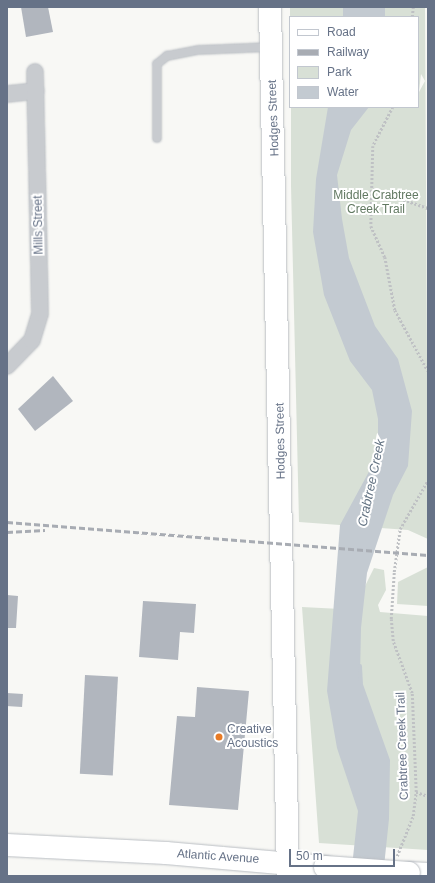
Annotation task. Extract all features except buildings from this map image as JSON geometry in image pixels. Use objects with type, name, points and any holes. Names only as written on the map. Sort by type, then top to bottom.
[{"type":"street","name":"Hodges Street","points":[[270,7],[288,869]]},
{"type":"street","name":"Mills Street","points":[[7,366],[32,340],[40,312],[36,72]]},
{"type":"street","points":[[7,93],[36,90]]},
{"type":"street","name":"Atlantic Avenue","points":[[7,845],[288,869],[325,867],[411,870]]},
{"type":"lane","points":[[156,138],[157,64],[167,56],[198,50],[272,47]]},
{"type":"path","points":[[393,108],[374,146],[371,226],[385,258],[395,310],[428,371]]},
{"type":"path","points":[[373,189],[428,208]]},
{"type":"path","name":"Crabtree Creek Trail","points":[[411,870],[398,850],[413,816],[416,792],[412,692],[394,641],[391,619],[400,529],[428,480]]},
{"type":"path","points":[[416,792],[428,796]]},
{"type":"green space","name":"Middle Crabtree Creek Trail","points":[[290,7],[425,7],[428,539],[408,530],[299,522],[291,186],[291,108],[419,108],[419,92],[419,16],[290,16]],"holes":[[[421,74],[425,81],[419,92]]]},
{"type":"green space","points":[[428,567],[428,606],[397,604],[398,582]]},
{"type":"green space","points":[[374,568],[384,570],[386,590],[378,605],[380,612],[428,616],[428,850],[319,843],[302,607],[360,610],[362,592]]},
{"type":"water","points":[[343,7],[385,7],[385,16],[343,16]]},
{"type":"water","points":[[328,108],[368,108],[351,130],[337,175],[342,219],[349,258],[375,326],[398,359],[412,411],[408,466],[393,495],[367,573],[361,628],[360,676],[390,760],[389,819],[383,876],[351,876],[358,811],[337,748],[327,691],[340,525],[378,455],[378,419],[372,390],[350,361],[324,295],[313,232],[316,179]]},
{"type":"waterway","name":"Crabtree Creek","points":[[360,666],[361,683]]},
{"type":"railway","points":[[7,522],[428,555]]},
{"type":"railway","points":[[7,532],[45,530]]},
{"type":"place","name":"Creative Acoustics","points":[[219,737]]}]
